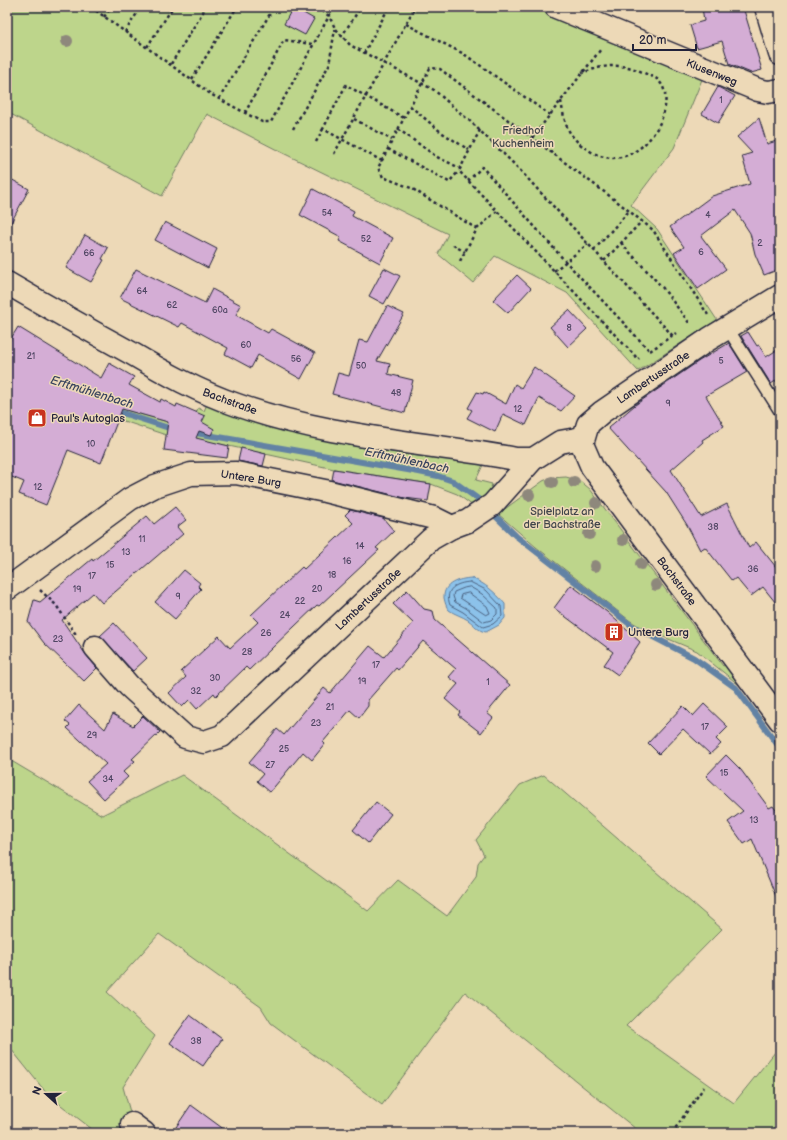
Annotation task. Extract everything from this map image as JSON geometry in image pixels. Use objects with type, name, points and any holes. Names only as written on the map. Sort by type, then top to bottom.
[{"type":"street","name":"Klusenweg","points":[[556,7],[758,90],[768,92],[780,90]]},
{"type":"street","points":[[766,7],[780,54]]},
{"type":"street","name":"Bachstraße","points":[[7,283],[173,377],[237,405],[325,429],[399,442],[476,452],[516,460],[533,459]]},
{"type":"street","name":"Lambertusstraße","points":[[95,647],[129,686],[185,737],[204,742],[222,736],[431,540],[452,527],[468,521],[486,509],[533,459],[560,442],[582,438],[588,424],[602,412],[661,370],[780,296]]},
{"type":"street","name":"Bachstraße","points":[[582,438],[584,452],[592,467],[780,720]]},
{"type":"street","name":"Untere Burg","points":[[7,589],[130,499],[174,479],[205,472],[236,473],[324,491],[434,518],[452,527]]},
{"type":"lane","points":[[728,328],[780,411]]},
{"type":"path","points":[[91,7],[219,99],[262,122],[271,122],[312,44],[334,7]]},
{"type":"path","points":[[104,17],[111,7]]},
{"type":"path","points":[[125,32],[141,7]]},
{"type":"path","points":[[146,47],[173,7]]},
{"type":"path","points":[[192,79],[237,7]]},
{"type":"path","points":[[219,99],[274,7]]},
{"type":"path","points":[[317,7],[329,16],[341,37],[350,45],[434,90],[480,130],[517,167],[676,340]]},
{"type":"path","points":[[341,37],[361,7]]},
{"type":"path","points":[[364,53],[389,7]]},
{"type":"path","points":[[334,154],[416,7]]},
{"type":"path","points":[[171,64],[204,8]]},
{"type":"path","points":[[406,24],[464,54],[550,115]]},
{"type":"path","points":[[293,129],[328,65],[335,28]]},
{"type":"path","points":[[532,138],[615,32]]},
{"type":"path","points":[[245,113],[284,40],[312,44]]},
{"type":"path","points":[[561,101],[564,122],[568,132],[580,145],[594,154],[608,159],[621,158],[632,154],[644,145],[657,128],[663,115],[665,103],[663,90],[658,80],[643,72],[615,65],[598,67],[582,73]]},
{"type":"path","points":[[477,229],[411,188],[383,177],[378,168],[430,68],[440,69],[629,210],[653,230],[708,314],[702,318]]},
{"type":"path","points":[[316,142],[346,85],[404,118]]},
{"type":"path","points":[[410,106],[441,132],[470,150]]},
{"type":"path","points":[[354,120],[392,140]]},
{"type":"path","points":[[398,129],[437,157],[459,170],[638,360],[678,332]]},
{"type":"path","points":[[323,130],[382,161]]},
{"type":"path","points":[[388,149],[449,182],[459,170],[480,130]]},
{"type":"path","points":[[468,181],[482,167],[566,262],[650,351]]},
{"type":"path","points":[[594,250],[629,210]]},
{"type":"path","points":[[460,261],[477,229],[497,211]]},
{"type":"path","points":[[604,261],[642,221]]},
{"type":"path","points":[[621,243],[662,287],[690,324]]},
{"type":"path","points":[[554,271],[588,244]]},
{"type":"path","points":[[452,245],[465,252]]},
{"type":"path","points":[[684,328],[696,321]]},
{"type":"path","points":[[27,575],[56,605],[72,631],[86,648],[95,647]]},
{"type":"path","points":[[672,1133],[704,1087]]},
{"type":"green space","name":"Friedhof Kuchenheim","points":[[7,7],[535,7],[703,77],[674,148],[631,205],[657,229],[717,320],[638,371],[567,293],[495,256],[473,283],[438,254],[448,234],[207,114],[162,196],[7,112]]},
{"type":"green space","points":[[26,389],[89,399],[185,427],[193,421],[198,408],[204,411],[207,404],[273,427],[307,436],[410,455],[479,463],[483,465],[476,480],[492,484],[487,494],[473,506],[457,494],[431,484],[334,469],[215,443],[166,435]]},
{"type":"green space","name":"Spielplatz an der Bachstraße","points":[[566,477],[580,481],[590,489],[723,666],[725,665],[739,685],[697,651],[640,627],[629,620],[536,547],[498,514],[543,481],[550,478]]},
{"type":"green space","points":[[8,759],[102,815],[182,775],[368,911],[398,880],[447,916],[476,877],[478,863],[484,855],[476,840],[520,785],[544,775],[722,929],[626,1026],[734,1103],[780,1046],[780,1133],[641,1133],[465,992],[382,1105],[271,1023],[261,1007],[159,934],[107,992],[155,1036],[123,1087],[132,1119],[123,1133],[97,1133],[48,1095],[7,1044]]},
{"type":"water","points":[[471,578],[490,589],[505,604],[505,618],[499,625],[486,632],[477,628],[468,620],[453,613],[449,610],[445,603],[444,593],[449,585],[462,579]]},
{"type":"building","points":[[293,7],[314,19],[305,35],[284,24]]},
{"type":"building","points":[[702,7],[743,7],[762,70],[751,73],[729,64],[722,41],[697,48],[690,25],[704,21]]},
{"type":"building","points":[[718,87],[735,96],[718,123],[702,114]]},
{"type":"building","points":[[759,118],[767,144],[780,140],[780,269],[764,275],[755,254],[750,233],[735,210],[701,236],[726,269],[698,289],[674,253],[684,247],[670,227],[712,196],[750,184],[742,156],[752,153],[737,137]]},
{"type":"building","points":[[7,177],[29,189],[7,230]]},
{"type":"building","points":[[313,189],[354,211],[352,216],[393,238],[380,263],[339,241],[341,237],[300,215]]},
{"type":"building","points":[[165,222],[217,249],[208,268],[155,240]]},
{"type":"building","points":[[85,235],[108,248],[102,259],[104,260],[91,282],[66,268]]},
{"type":"building","points":[[384,268],[400,276],[384,304],[369,296]]},
{"type":"building","points":[[136,269],[205,303],[212,289],[241,305],[236,315],[268,333],[271,329],[315,353],[301,379],[258,355],[251,368],[225,354],[228,348],[182,323],[179,327],[120,298]]},
{"type":"building","points":[[517,275],[531,288],[508,313],[493,300]]},
{"type":"building","points":[[387,306],[404,314],[377,361],[390,364],[388,374],[413,380],[405,413],[332,394],[338,373],[349,376],[359,340],[368,342]]},
{"type":"building","points":[[569,310],[587,329],[568,347],[550,327]]},
{"type":"building","points":[[18,327],[101,378],[109,363],[134,377],[129,385],[160,402],[161,399],[176,407],[177,404],[205,416],[202,422],[214,429],[211,435],[199,431],[196,438],[229,446],[227,458],[164,450],[168,422],[122,409],[101,463],[68,450],[46,505],[19,494],[24,482],[7,475],[7,345]]},
{"type":"building","points":[[748,332],[757,346],[759,345],[766,357],[780,348],[780,378],[771,384],[741,336]]},
{"type":"building","points":[[729,343],[747,372],[706,396],[724,426],[702,440],[703,442],[671,470],[701,517],[727,504],[749,548],[756,542],[780,572],[780,608],[763,587],[751,596],[736,578],[732,581],[705,547],[700,550],[687,525],[666,492],[608,428],[635,405],[699,361]]},
{"type":"building","points":[[534,367],[575,396],[561,411],[539,398],[526,425],[503,414],[495,432],[467,418],[472,410],[468,408],[477,392],[483,394],[484,392],[506,404],[515,384],[521,388]]},
{"type":"building","points":[[241,448],[266,454],[263,466],[238,461]]},
{"type":"building","points":[[334,469],[431,484],[428,501],[405,498],[332,480]]},
{"type":"building","points":[[175,507],[186,520],[177,527],[183,534],[102,603],[93,593],[62,620],[86,655],[97,668],[84,681],[44,643],[28,622],[34,600],[40,602],[92,559],[93,561],[147,516],[154,524]]},
{"type":"building","points":[[350,510],[383,518],[394,531],[376,548],[379,550],[319,606],[317,605],[249,670],[246,667],[216,696],[214,693],[197,709],[189,700],[182,707],[169,693],[186,677],[181,671],[219,636],[230,648],[258,622],[251,615],[302,567],[304,569],[353,523],[345,515]]},
{"type":"building","points":[[184,570],[200,583],[198,586],[201,589],[175,619],[155,602]]},
{"type":"building","name":"Untere Burg","points":[[571,585],[607,612],[640,642],[618,675],[604,665],[613,652],[554,608]]},
{"type":"building","points":[[407,590],[424,609],[433,611],[435,620],[510,685],[487,713],[493,718],[481,733],[458,715],[460,712],[445,699],[458,684],[449,677],[456,669],[423,641],[398,670],[396,668],[368,700],[368,706],[359,718],[350,710],[323,742],[325,744],[312,760],[303,752],[270,792],[257,781],[263,774],[249,762],[277,729],[284,735],[324,688],[330,693],[370,646],[384,657],[413,623],[393,604]]},
{"type":"building","points":[[114,623],[147,658],[133,671],[100,636]]},
{"type":"building","points":[[704,704],[728,727],[716,739],[721,744],[710,754],[683,729],[659,754],[648,743],[683,706],[693,716]]},
{"type":"building","points":[[79,705],[105,729],[113,714],[133,726],[143,716],[160,732],[132,759],[135,761],[123,772],[128,777],[104,799],[87,781],[106,764],[67,728],[70,725],[65,721]]},
{"type":"building","points":[[726,755],[741,770],[769,808],[773,806],[780,816],[780,906],[752,839],[744,844],[728,822],[743,811],[706,776]]},
{"type":"building","points":[[376,802],[391,814],[368,843],[353,830]]},
{"type":"building","points":[[190,1015],[222,1039],[203,1066],[170,1043]]},
{"type":"building","points":[[191,1105],[229,1133],[172,1133]]},
{"type":"waterway","name":"Erftmühlenbach","points":[[113,410],[175,430]]},
{"type":"waterway","name":"Erftmühlenbach","points":[[190,432],[419,472],[453,481],[478,499],[516,536],[632,626],[694,658],[736,688],[780,748]]},
{"type":"place","name":"Paul's Autoglas","points":[[37,418]]},
{"type":"place","name":"Untere Burg","points":[[614,632]]}]
